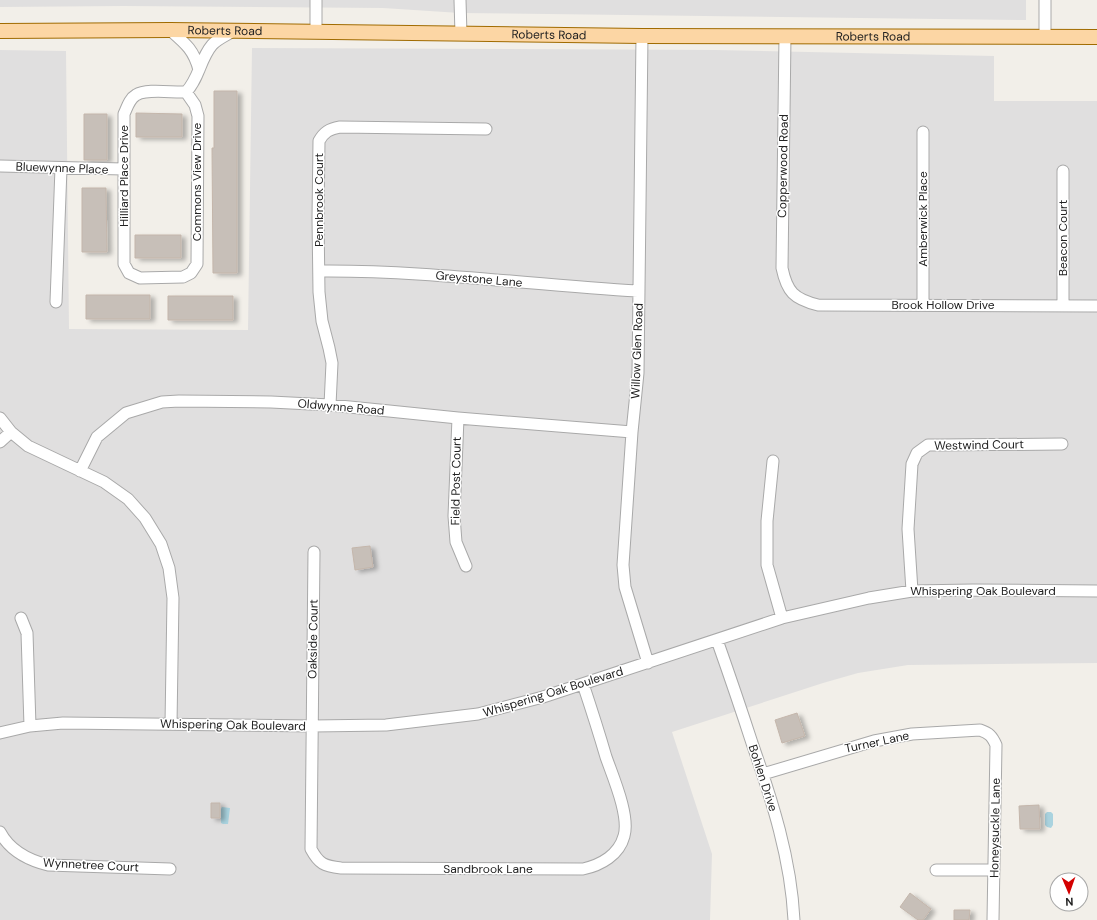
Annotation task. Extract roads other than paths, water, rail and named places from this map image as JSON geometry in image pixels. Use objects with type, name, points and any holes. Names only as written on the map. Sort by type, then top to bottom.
[{"type":"main road","name":"Roberts Road","points":[[0,30],[170,30],[642,36],[1097,37]]},
{"type":"street","points":[[316,0],[316,32]]},
{"type":"street","points":[[460,0],[461,34]]},
{"type":"street","points":[[1045,0],[1045,37]]},
{"type":"street","points":[[170,30],[186,44],[193,53],[199,70]]},
{"type":"street","points":[[186,92],[193,85],[205,54],[213,44],[233,31]]},
{"type":"street","name":"Willow Glen Road","points":[[642,36],[638,373],[622,565],[625,587],[648,663]]},
{"type":"street","name":"Copperwood Road","points":[[785,36],[782,268],[784,281],[791,293]]},
{"type":"street","name":"Hilliard Place Drive","points":[[186,92],[146,92],[135,95],[124,114],[124,264],[129,273],[140,278],[183,278],[191,273]]},
{"type":"street","name":"Commons View Drive","points":[[186,92],[195,105],[198,116],[196,264],[191,273]]},
{"type":"street","name":"Pennbrook Court","points":[[330,405],[332,363],[322,321],[319,271],[319,141],[323,134],[331,129],[340,127],[486,129]]},
{"type":"street","name":"Amberwick Place","points":[[923,132],[923,305]]},
{"type":"street","name":"Bluewynne Place","points":[[0,166],[124,169]]},
{"type":"street","points":[[56,302],[61,168]]},
{"type":"street","name":"Beacon Court","points":[[1063,171],[1063,306]]},
{"type":"street","name":"Greystone Lane","points":[[319,271],[369,271],[638,291]]},
{"type":"street","name":"Brook Hollow Drive","points":[[791,293],[803,301],[818,304],[1097,306]]},
{"type":"street","name":"Oldwynne Road","points":[[80,471],[97,437],[126,413],[162,402],[271,402],[330,405],[458,418],[632,432]]},
{"type":"street","points":[[0,418],[12,432],[28,446],[104,482],[128,499],[145,518],[160,544],[169,568],[173,598],[171,724]]},
{"type":"street","name":"Field Post Court","points":[[458,418],[454,516],[456,542],[466,566]]},
{"type":"street","points":[[0,442],[12,432]]},
{"type":"street","name":"Westwind Court","points":[[912,591],[908,512],[912,464],[917,453],[928,445],[1062,444]]},
{"type":"street","points":[[773,461],[767,521],[767,565],[782,618]]},
{"type":"street","name":"Oakside Court","points":[[312,726],[314,552]]},
{"type":"street","name":"Whispering Oak Boulevard","points":[[0,733],[30,726],[63,723],[312,726],[386,725],[478,714],[543,697],[782,618],[869,598],[912,591],[1097,591]]},
{"type":"street","points":[[21,618],[27,633],[30,726]]},
{"type":"street","name":"Bohlen Drive","points":[[717,640],[763,774],[786,856],[794,920]]},
{"type":"street","name":"Sandbrook Lane","points":[[312,726],[311,849],[317,860],[327,867],[583,869],[604,862],[613,854],[624,837],[626,826],[622,804],[583,684]]},
{"type":"street","name":"Turner Lane","points":[[763,774],[866,743],[912,734],[980,730],[993,737]]},
{"type":"street","name":"Honeysuckle Lane","points":[[993,737],[996,745],[993,920]]},
{"type":"street","name":"Wynnetree Court","points":[[0,832],[10,846],[22,855],[34,861],[48,865],[170,869]]},
{"type":"street","points":[[936,870],[994,870]]},
{"type":"water","points":[[222,807],[230,808],[228,824],[221,823]]},
{"type":"water","points":[[1047,812],[1051,812],[1053,814],[1053,825],[1051,828],[1045,825],[1045,814]]}]
